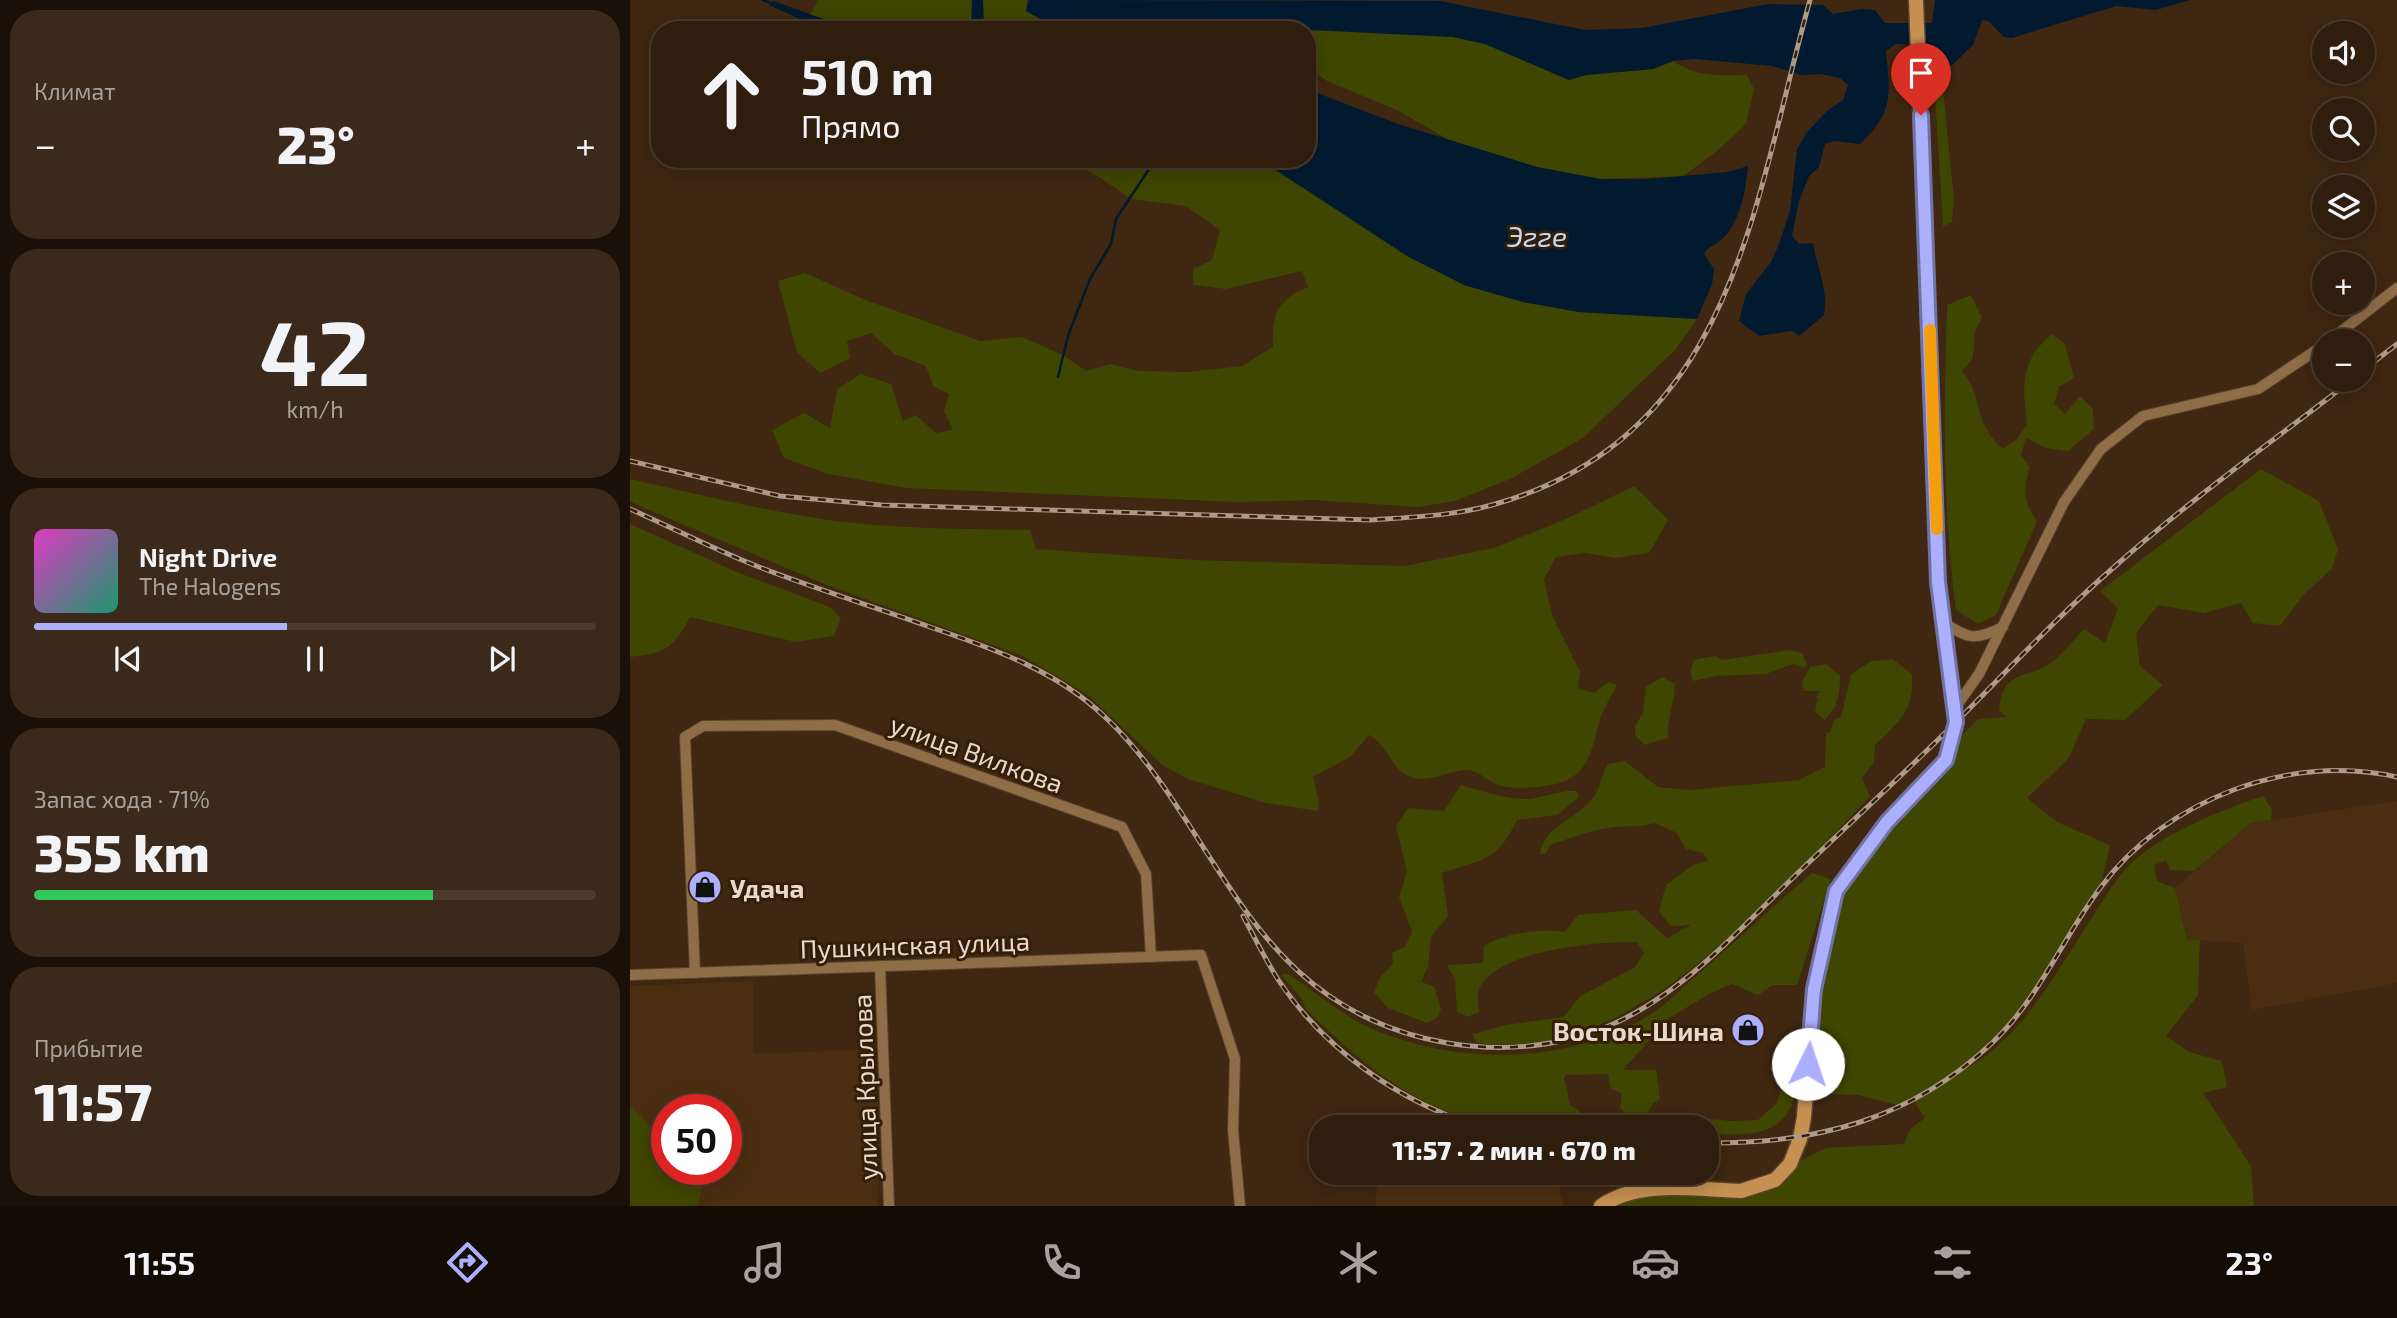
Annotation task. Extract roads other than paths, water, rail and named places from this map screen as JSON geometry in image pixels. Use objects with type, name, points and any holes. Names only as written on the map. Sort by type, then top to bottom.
[{"type":"main road","points":[[1601,1206],[1616,1196],[1634,1190],[1741,1191],[1757,1188],[1775,1180],[1790,1164],[1804,1117],[1814,989],[1836,891],[1887,822],[1946,760],[1956,722],[1938,582],[1916,0]]},
{"type":"street","points":[[2344,329],[2397,288]]},
{"type":"street","points":[[1955,708],[1979,674],[2064,502],[2101,449],[2143,416],[2258,389],[2312,353]]},
{"type":"street","points":[[1943,622],[1962,635],[1982,638],[2003,626]]},
{"type":"street","name":"улица Вилкова","points":[[695,973],[685,737],[703,726],[835,725],[1122,827],[1146,874],[1151,957]]},
{"type":"street","name":"Пушкинская улица","points":[[630,975],[1201,955],[1235,1059],[1233,1130],[1240,1206]]},
{"type":"street","name":"улица Крылова","points":[[880,966],[889,1206]]},
{"type":"water","points":[[972,0],[983,0],[984,21],[971,21]]},
{"type":"water","points":[[1029,0],[1440,1],[1585,30],[1642,28],[1768,4],[1823,5],[1833,14],[1861,9],[1875,10],[1885,23],[1932,23],[1935,0],[2189,0],[2156,10],[2116,6],[2012,38],[2004,37],[1988,21],[1982,20],[1973,45],[1948,69],[1943,88],[1935,96],[1930,46],[1896,44],[1886,51],[1887,102],[1879,122],[1860,144],[1834,141],[1825,144],[1819,167],[1809,176],[1799,201],[1792,236],[1799,244],[1813,243],[1824,288],[1825,306],[1824,315],[1799,336],[1792,331],[1759,336],[1739,321],[1746,294],[1771,262],[1779,244],[1790,211],[1797,149],[1807,132],[1827,111],[1843,100],[1848,85],[1840,78],[1820,74],[1801,75],[1772,66],[1695,59],[1673,61],[1653,69],[1586,75],[1569,80],[1485,44],[1453,37],[1316,30],[1316,21],[1044,21],[1026,11]]},
{"type":"water","points":[[773,1],[830,21],[804,21],[769,5]]},
{"type":"water","name":"Эгге","points":[[1316,92],[1398,124],[1537,167],[1601,179],[1648,179],[1728,172],[1748,166],[1744,195],[1733,225],[1721,240],[1704,254],[1714,269],[1712,284],[1697,319],[1579,312],[1523,302],[1464,285],[1407,256],[1273,168],[1316,168]]},
{"type":"waterway","points":[[763,0],[771,3]]},
{"type":"waterway","points":[[1058,377],[1068,336],[1090,279],[1111,244],[1116,219],[1150,168]]},
{"type":"railway","points":[[630,461],[780,496],[882,505],[1371,520],[1447,514],[1492,505],[1573,472],[1636,427],[1684,370],[1720,304],[1748,232],[1810,0]]},
{"type":"railway","points":[[2375,361],[2397,344]]},
{"type":"railway","points":[[630,509],[759,567],[1002,653],[1046,674],[1105,717],[1135,749],[1263,934],[1294,967],[1328,995],[1355,1012],[1416,1036],[1480,1047],[1513,1047],[1577,1037],[1610,1025],[1671,990],[1699,968],[1919,758],[2093,586],[2141,543],[2336,392]]},
{"type":"railway","points":[[1719,1143],[1786,1139],[1860,1122],[1894,1109],[1961,1069],[1992,1043],[2024,1007],[2087,906],[2128,856],[2159,830],[2195,807],[2233,790],[2274,778],[2315,771],[2356,771],[2397,777]]},
{"type":"railway","points":[[1243,916],[1279,981],[1319,1030],[1367,1071],[1393,1088],[1447,1115]]},
{"type":"place","name":"Удача","points":[[705,887]]},
{"type":"place","name":"Восток-Шина","points":[[1748,1030]]}]
